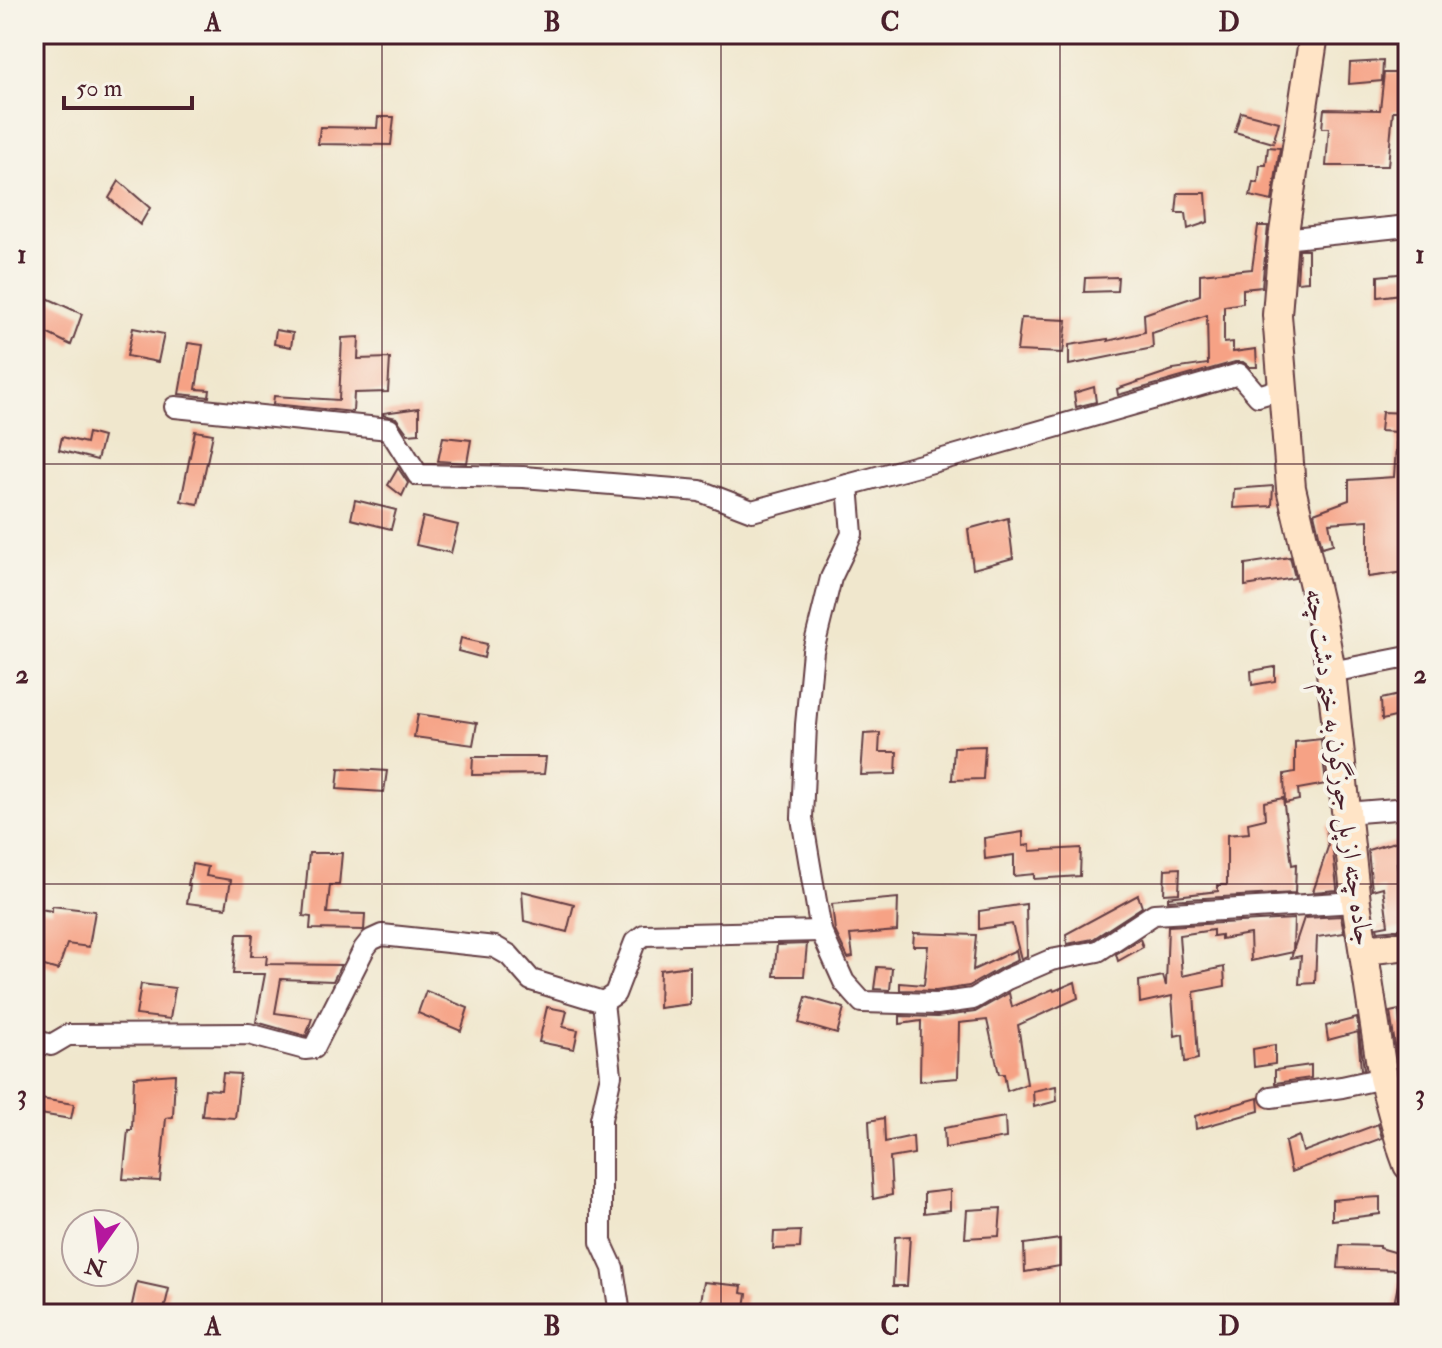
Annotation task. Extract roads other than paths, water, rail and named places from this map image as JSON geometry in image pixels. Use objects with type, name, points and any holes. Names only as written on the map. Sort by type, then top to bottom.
[{"type":"street","name":"جاده چته از پل جوزگون به ختم دشت چته","points":[[1314,34],[1283,239],[1277,315],[1291,488],[1331,672],[1356,902],[1383,1078],[1408,1165]]},
{"type":"street","points":[[1283,239],[1408,226]]},
{"type":"street","points":[[175,407],[389,429],[418,475],[523,477],[700,491],[752,511],[1239,374],[1258,396],[1284,388]]},
{"type":"street","points":[[848,485],[852,534],[831,578],[813,651],[802,818],[821,931],[844,982],[862,1002],[937,1004],[973,999],[1007,979],[1051,960],[1098,951],[1154,914],[1356,902]]},
{"type":"street","points":[[1331,672],[1408,657]]},
{"type":"street","points":[[1346,813],[1408,808]]},
{"type":"street","points":[[603,1002],[615,994],[635,942],[644,935],[821,931]]},
{"type":"street","points":[[34,1040],[51,1045],[68,1035],[249,1034],[305,1049],[314,1048],[364,949],[371,940],[382,935],[495,947],[509,955],[531,980],[603,1002]]},
{"type":"street","points":[[1365,950],[1408,945]]},
{"type":"street","points":[[603,1002],[611,1075],[601,1119],[601,1242],[613,1268],[620,1314]]},
{"type":"street","points":[[1271,1097],[1383,1078]]}]
